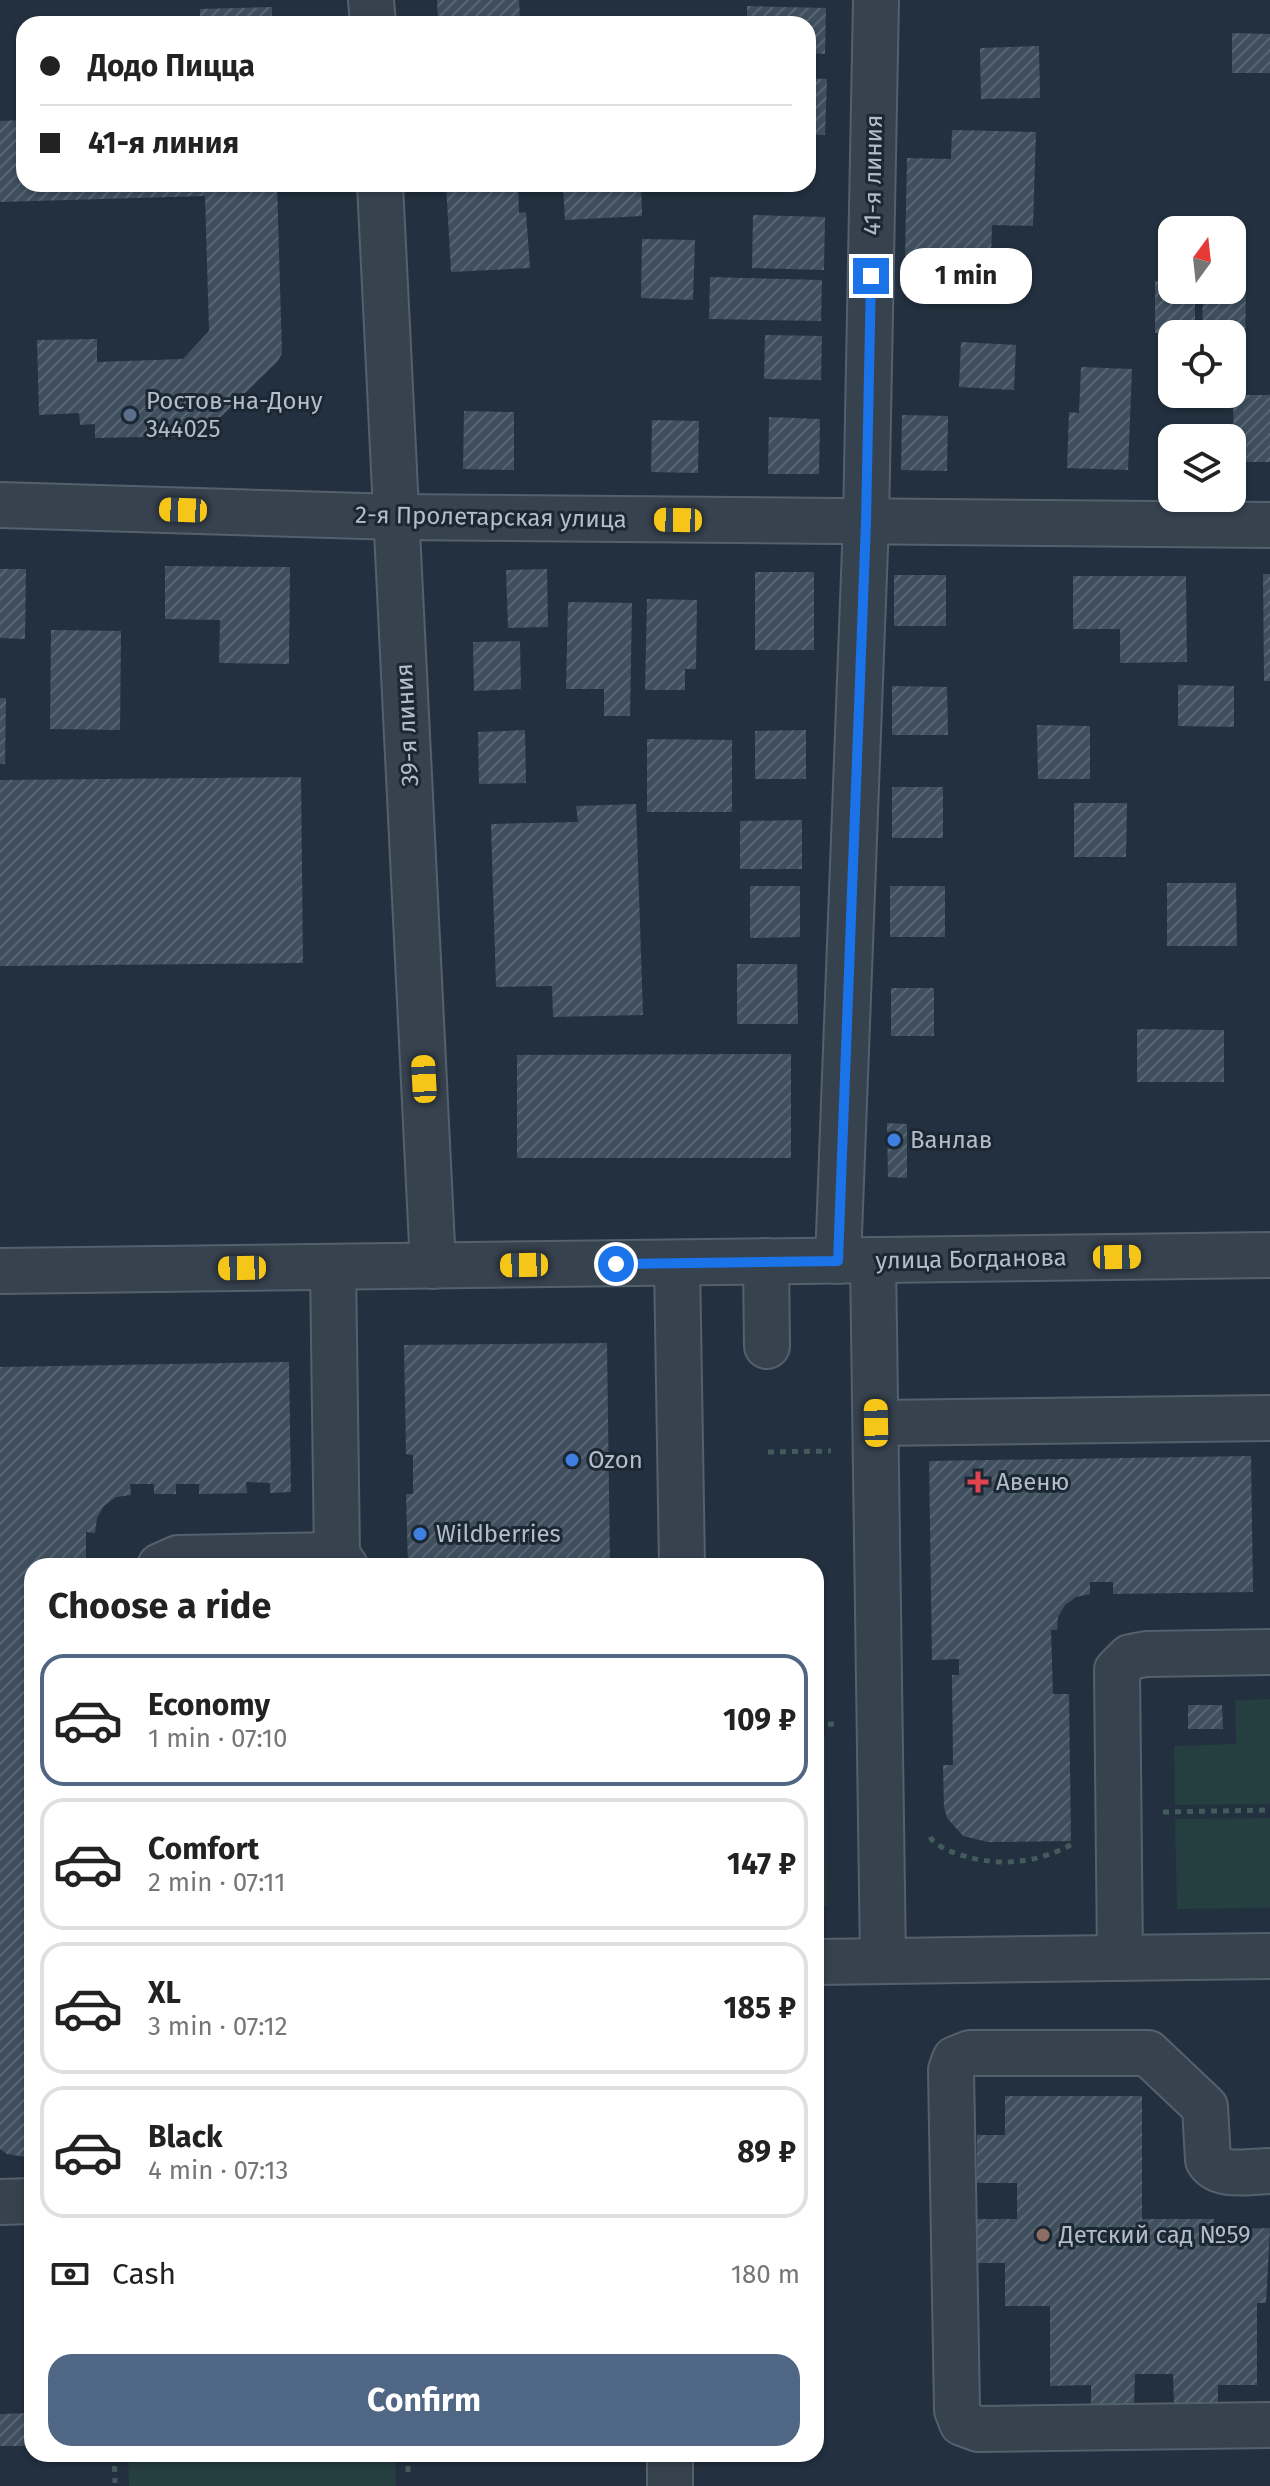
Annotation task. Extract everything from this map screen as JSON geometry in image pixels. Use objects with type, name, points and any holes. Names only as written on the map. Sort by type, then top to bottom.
[{"type":"street","name":"41-я линия","points":[[876,0],[856,1260],[876,1423],[883,1961]]},
{"type":"street","name":"39-я линия","points":[[380,192],[433,1266]]},
{"type":"street","name":"2-я Пролетарская улица","points":[[0,505],[397,517],[1270,525]]},
{"type":"street","name":"улица Богданова","points":[[0,1271],[1270,1255]]},
{"type":"street","points":[[766,1261],[767,1346]]},
{"type":"street","points":[[677,1263],[682,1558]]},
{"type":"street","points":[[333,1267],[341,1558]]},
{"type":"street","points":[[876,1423],[1270,1418]]},
{"type":"street","points":[[1120,1958],[1115,1682],[1121,1663],[1130,1657],[1146,1654],[1270,1652]]},
{"type":"street","points":[[824,1962],[1270,1956]]},
{"type":"street","points":[[1270,2171],[1221,2172],[1212,2168],[1208,2160],[1205,2107],[1148,2053],[970,2053],[955,2059],[951,2070],[957,2410],[962,2423],[978,2429],[1270,2425]]},
{"type":"street","points":[[0,2202],[24,2201]]},
{"type":"street","points":[[670,2462],[670,2486]]},
{"type":"path","points":[[768,1452],[831,1451]]},
{"type":"path","points":[[930,1825],[930,1840],[950,1852],[972,1859],[1017,1863],[1051,1854],[1082,1839],[1082,1813],[1270,1810]]},
{"type":"path","points":[[114,2462],[115,2483]]},
{"type":"path","points":[[408,2462],[408,2478]]},
{"type":"green space","points":[[1270,1699],[1270,1804],[1175,1805],[1174,1746],[1236,1744],[1235,1700]]},
{"type":"green space","points":[[824,1735],[825,1735],[827,1906],[824,1906]]},
{"type":"green space","points":[[1270,1818],[1270,1908],[1177,1909],[1175,1819]]},
{"type":"green space","points":[[128,2462],[395,2462],[396,2486],[129,2486]]},
{"type":"building","points":[[437,0],[519,0],[520,16],[438,16]]},
{"type":"building","points":[[747,6],[826,8],[825,54],[816,53],[816,16],[747,16]]},
{"type":"building","points":[[272,7],[272,16],[200,16],[200,9]]},
{"type":"building","points":[[1232,33],[1270,34],[1270,73],[1232,73]]},
{"type":"building","points":[[1039,46],[1040,98],[981,99],[980,48]]},
{"type":"building","points":[[816,78],[827,79],[825,135],[816,135]]},
{"type":"building","points":[[16,120],[16,192],[277,192],[282,353],[278,361],[201,436],[95,438],[95,424],[80,425],[79,413],[39,415],[37,340],[97,339],[97,362],[183,359],[209,331],[205,196],[0,202],[0,121]]},
{"type":"building","points":[[952,130],[1036,132],[1033,226],[992,225],[991,260],[905,258],[907,158],[951,159]]},
{"type":"building","points":[[446,192],[518,192],[519,213],[526,212],[530,268],[451,272]]},
{"type":"building","points":[[563,192],[641,192],[642,216],[565,220]]},
{"type":"building","points":[[753,215],[825,217],[824,270],[752,268]]},
{"type":"building","points":[[642,239],[695,240],[693,300],[641,298]]},
{"type":"building","points":[[710,277],[822,280],[821,321],[709,319]]},
{"type":"building","points":[[1155,281],[1158,281],[1158,304],[1195,304],[1195,320],[1158,320],[1158,333],[1155,333]]},
{"type":"building","points":[[1203,304],[1246,304],[1246,320],[1202,320]]},
{"type":"building","points":[[765,335],[822,336],[821,380],[764,379]]},
{"type":"building","points":[[961,342],[1016,345],[1014,390],[959,387]]},
{"type":"building","points":[[1081,367],[1132,369],[1128,470],[1067,468],[1069,412],[1079,413]]},
{"type":"building","points":[[1246,395],[1270,395],[1270,462],[1246,462],[1246,424],[1233,424],[1233,408],[1246,408]]},
{"type":"building","points":[[464,411],[514,412],[514,470],[463,469]]},
{"type":"building","points":[[902,415],[948,416],[947,471],[901,470]]},
{"type":"building","points":[[769,417],[820,419],[819,474],[768,474]]},
{"type":"building","points":[[652,420],[699,421],[698,473],[651,472]]},
{"type":"building","points":[[165,566],[290,567],[289,664],[219,663],[220,620],[165,619]]},
{"type":"building","points":[[0,569],[26,569],[25,639],[0,638]]},
{"type":"building","points":[[547,569],[548,627],[508,628],[506,570]]},
{"type":"building","points":[[755,572],[814,572],[814,650],[755,650]]},
{"type":"building","points":[[1263,574],[1270,574],[1270,681],[1264,681]]},
{"type":"building","points":[[894,575],[946,575],[946,626],[894,626]]},
{"type":"building","points":[[1073,576],[1186,576],[1187,662],[1120,663],[1120,629],[1073,629]]},
{"type":"building","points":[[647,599],[697,600],[696,669],[685,669],[685,690],[645,690]]},
{"type":"building","points":[[568,602],[632,603],[630,716],[604,716],[604,689],[566,689]]},
{"type":"building","points":[[51,630],[121,631],[120,730],[50,729]]},
{"type":"building","points":[[520,641],[521,689],[474,691],[473,642]]},
{"type":"building","points":[[1178,685],[1234,686],[1234,727],[1178,726]]},
{"type":"building","points":[[892,686],[947,687],[948,735],[892,735]]},
{"type":"building","points":[[0,698],[6,698],[5,764],[0,764]]},
{"type":"building","points":[[1037,725],[1090,726],[1090,779],[1038,779]]},
{"type":"building","points":[[525,730],[526,783],[479,784],[478,732]]},
{"type":"building","points":[[806,730],[806,779],[755,779],[755,731]]},
{"type":"building","points":[[647,739],[732,740],[732,812],[647,812]]},
{"type":"building","points":[[301,777],[303,963],[0,966],[0,780]]},
{"type":"building","points":[[892,787],[943,787],[943,838],[892,838]]},
{"type":"building","points":[[1074,803],[1127,803],[1126,857],[1074,857]]},
{"type":"building","points":[[636,804],[643,1015],[553,1017],[552,986],[496,987],[491,824],[578,822],[576,806]]},
{"type":"building","points":[[802,820],[802,869],[740,869],[740,821]]},
{"type":"building","points":[[1167,883],[1236,883],[1237,946],[1167,946]]},
{"type":"building","points":[[750,886],[800,886],[800,937],[750,938]]},
{"type":"building","points":[[890,886],[945,886],[945,937],[890,937]]},
{"type":"building","points":[[737,964],[797,964],[798,1024],[737,1024]]},
{"type":"building","points":[[891,988],[934,988],[934,1036],[891,1036]]},
{"type":"building","points":[[1137,1029],[1224,1030],[1224,1082],[1137,1082]]},
{"type":"building","points":[[791,1054],[791,1158],[517,1158],[517,1055]]},
{"type":"building","points":[[887,1123],[907,1124],[907,1178],[888,1177]]},
{"type":"building","points":[[607,1343],[610,1558],[408,1558],[406,1494],[413,1494],[413,1455],[406,1454],[404,1345]]},
{"type":"building","points":[[289,1362],[291,1492],[270,1493],[270,1483],[246,1482],[247,1493],[199,1494],[199,1484],[176,1484],[176,1494],[154,1494],[154,1484],[130,1484],[131,1495],[116,1497],[104,1506],[97,1518],[95,1533],[86,1532],[86,1558],[24,1558],[24,2157],[7,2154],[0,2149],[0,1367]]},
{"type":"building","points":[[1251,1456],[1253,1592],[1113,1594],[1113,1582],[1090,1582],[1090,1594],[1076,1597],[1065,1605],[1058,1617],[1057,1630],[1051,1630],[1053,1694],[1069,1694],[1071,1841],[988,1842],[963,1836],[947,1818],[944,1807],[943,1765],[953,1765],[952,1675],[959,1675],[959,1659],[932,1660],[929,1461]]},
{"type":"building","points":[[1188,1705],[1222,1705],[1223,1729],[1188,1729]]},
{"type":"building","points":[[1005,2096],[1142,2096],[1142,2219],[1214,2219],[1214,2229],[1270,2228],[1266,2303],[1257,2303],[1257,2385],[1218,2385],[1218,2406],[1174,2407],[1173,2374],[1135,2374],[1134,2407],[1091,2407],[1091,2385],[1050,2386],[1050,2306],[1005,2306],[1005,2263],[977,2263],[977,2219],[1017,2219],[1017,2183],[977,2183],[977,2135],[1005,2135]]},
{"type":"building","points":[[24,2413],[24,2446],[0,2446],[0,2414]]},
{"type":"place","name":"Ростов-на-Дону 344025","points":[[130,415]]},
{"type":"place","name":"Ванлав","points":[[894,1140]]},
{"type":"place","name":"Ozon","points":[[572,1460]]},
{"type":"place","name":"Авеню","points":[[978,1482]]},
{"type":"place","name":"Wildberries","points":[[420,1534]]},
{"type":"place","name":"Детский сад №59","points":[[1043,2235]]},
{"type":"route","points":[[616,1264],[838,1261],[866,522],[871,276]]}]
